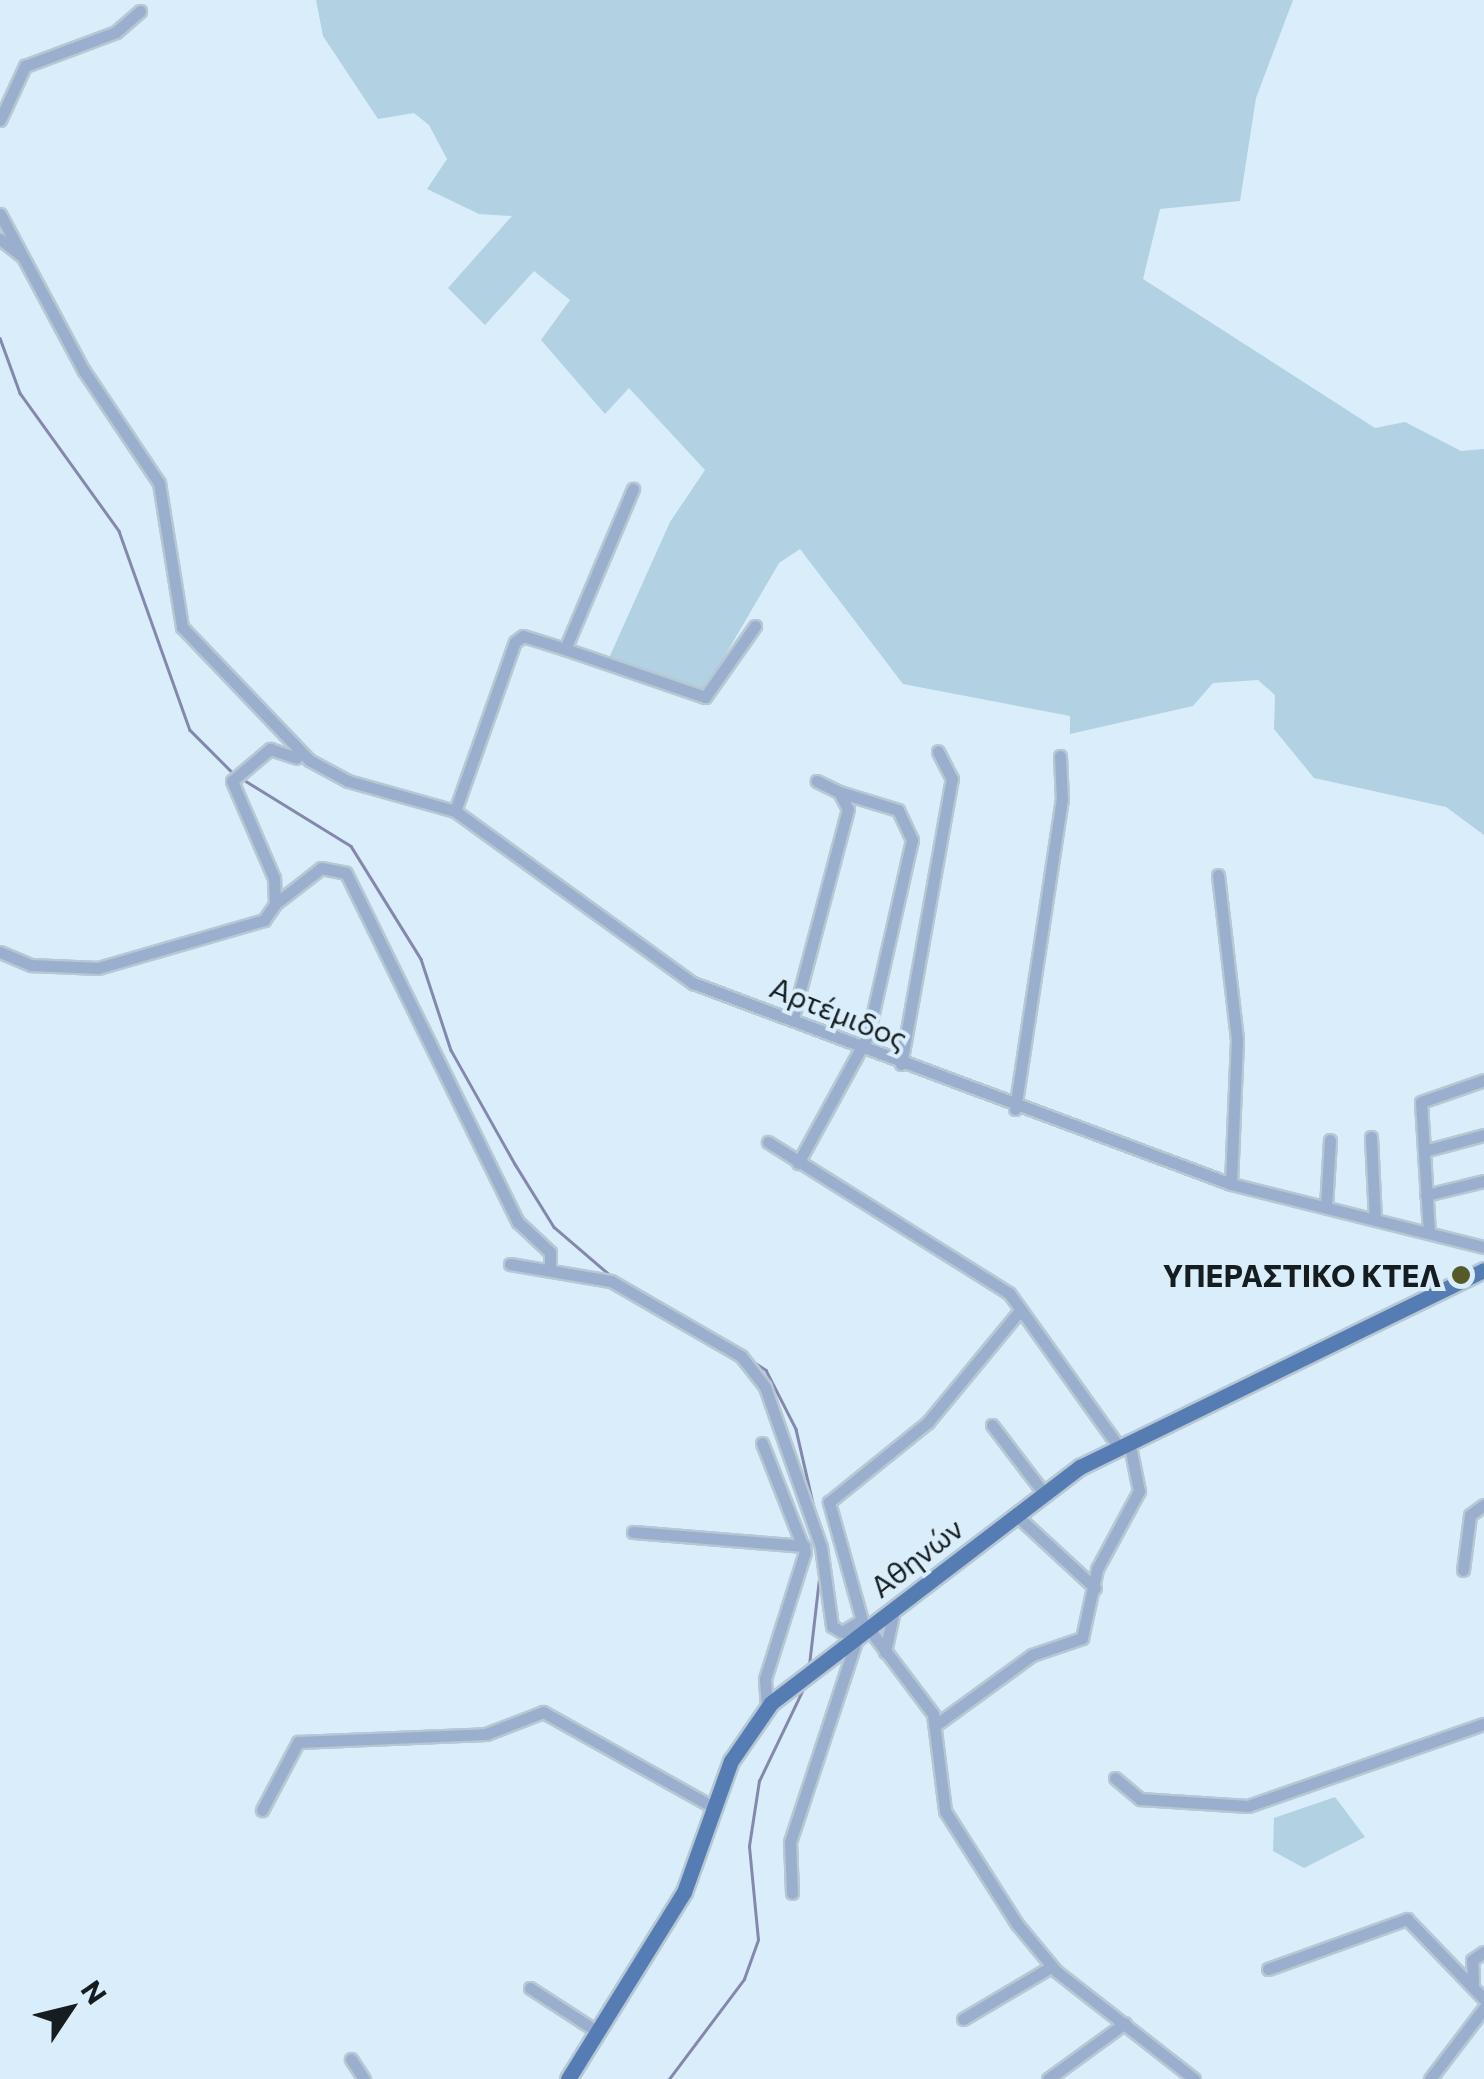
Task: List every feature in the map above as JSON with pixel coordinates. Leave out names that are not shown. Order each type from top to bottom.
[{"type":"main road","name":"Αθηνών","points":[[568,2079],[684,1892],[731,1761],[770,1705],[1044,1492],[1124,1443],[1484,1270]]},
{"type":"street","points":[[0,120],[25,66],[116,32],[140,11]]},
{"type":"street","name":"Αρτέμιδος","points":[[0,214],[30,261],[84,371],[159,483],[182,627],[240,697],[336,776],[455,812],[658,964],[901,1064],[1014,1109],[1231,1184],[1484,1247]]},
{"type":"street","points":[[0,239],[30,261]]},
{"type":"street","points":[[565,650],[632,490]]},
{"type":"street","points":[[455,812],[517,638],[705,697],[756,626]]},
{"type":"street","points":[[276,904],[271,869],[232,793],[235,772],[278,748],[336,776]]},
{"type":"street","points":[[901,1064],[952,780],[938,751]]},
{"type":"street","points":[[1014,1109],[1062,800],[1060,756]]},
{"type":"street","points":[[798,1162],[864,1046],[912,829],[892,807],[816,781]]},
{"type":"street","points":[[793,1017],[844,833],[848,809],[839,792]]},
{"type":"street","points":[[0,952],[32,966],[98,968],[258,923],[321,868],[346,873],[518,1222],[550,1252],[550,1266]]},
{"type":"street","points":[[1218,875],[1238,1040],[1231,1184]]},
{"type":"street","points":[[1428,1233],[1423,1100],[1484,1080]]},
{"type":"street","points":[[1424,1150],[1484,1135]]},
{"type":"street","points":[[1371,1137],[1375,1219]]},
{"type":"street","points":[[1326,1208],[1330,1140]]},
{"type":"street","points":[[768,1142],[1009,1294],[1018,1313],[1124,1443],[1140,1488],[1095,1588],[1092,1619],[1072,1646],[1032,1655],[936,1724]]},
{"type":"street","points":[[1426,1195],[1484,1180]]},
{"type":"street","points":[[510,1264],[550,1266],[611,1281],[754,1369],[821,1547],[832,1626],[842,1632],[863,1630]]},
{"type":"street","points":[[1018,1313],[928,1422],[830,1502],[863,1630],[885,1652],[936,1724],[944,1811],[1052,1966],[1194,2079]]},
{"type":"street","points":[[992,1425],[1044,1492]]},
{"type":"street","points":[[762,1443],[804,1546],[764,1682],[770,1705]]},
{"type":"street","points":[[1463,1570],[1470,1515],[1484,1505]]},
{"type":"street","points":[[1015,1514],[1095,1588]]},
{"type":"street","points":[[634,1532],[804,1546]]},
{"type":"street","points":[[885,1652],[894,1610]]},
{"type":"street","points":[[792,1893],[790,1842],[863,1630]]},
{"type":"street","points":[[262,1810],[298,1742],[486,1734],[542,1712],[715,1808]]},
{"type":"street","points":[[1115,1778],[1140,1799],[1248,1806],[1484,1724]]},
{"type":"street","points":[[1268,1969],[1407,1919],[1480,1995]]},
{"type":"street","points":[[1470,1972],[1484,1952]]},
{"type":"street","points":[[963,2019],[1052,1966]]},
{"type":"street","points":[[1470,1972],[1484,1978]]},
{"type":"street","points":[[1470,1972],[1480,1995]]},
{"type":"street","points":[[530,1988],[598,2032]]},
{"type":"street","points":[[1430,2079],[1484,2008]]},
{"type":"street","points":[[1048,2079],[1124,2023]]},
{"type":"street","points":[[351,2058],[364,2079]]},
{"type":"shaded area","points":[[316,0],[1293,0],[1256,98],[1240,201],[1160,209],[1143,279],[1375,428],[1405,422],[1461,451],[1484,449],[1484,835],[1446,807],[1314,778],[1274,729],[1275,695],[1258,680],[1213,683],[1193,706],[1070,734],[1070,716],[903,684],[800,549],[779,563],[702,695],[609,658],[670,522],[705,470],[629,388],[605,414],[541,340],[570,300],[534,271],[485,325],[448,288],[512,216],[479,214],[427,189],[447,159],[429,125],[414,113],[378,119],[323,36]]},
{"type":"shaded area","points":[[1335,1797],[1365,1837],[1304,1868],[1273,1851],[1274,1818]]},
{"type":"waterway","points":[[0,338],[20,393],[119,531],[190,730],[234,774]]},
{"type":"waterway","points":[[241,778],[351,846],[421,959],[451,1050],[515,1164],[554,1227],[610,1275]]},
{"type":"waterway","points":[[678,1313],[766,1370],[796,1429],[816,1516]]},
{"type":"waterway","points":[[809,1665],[819,1579]]},
{"type":"waterway","points":[[669,2079],[744,1979],[758,1940],[749,1846],[759,1781],[806,1683]]},
{"type":"place","name":"ΥΠΕΡΑΣΤΙΚΟ ΚΤΕΛ","points":[[1461,1275]]}]
